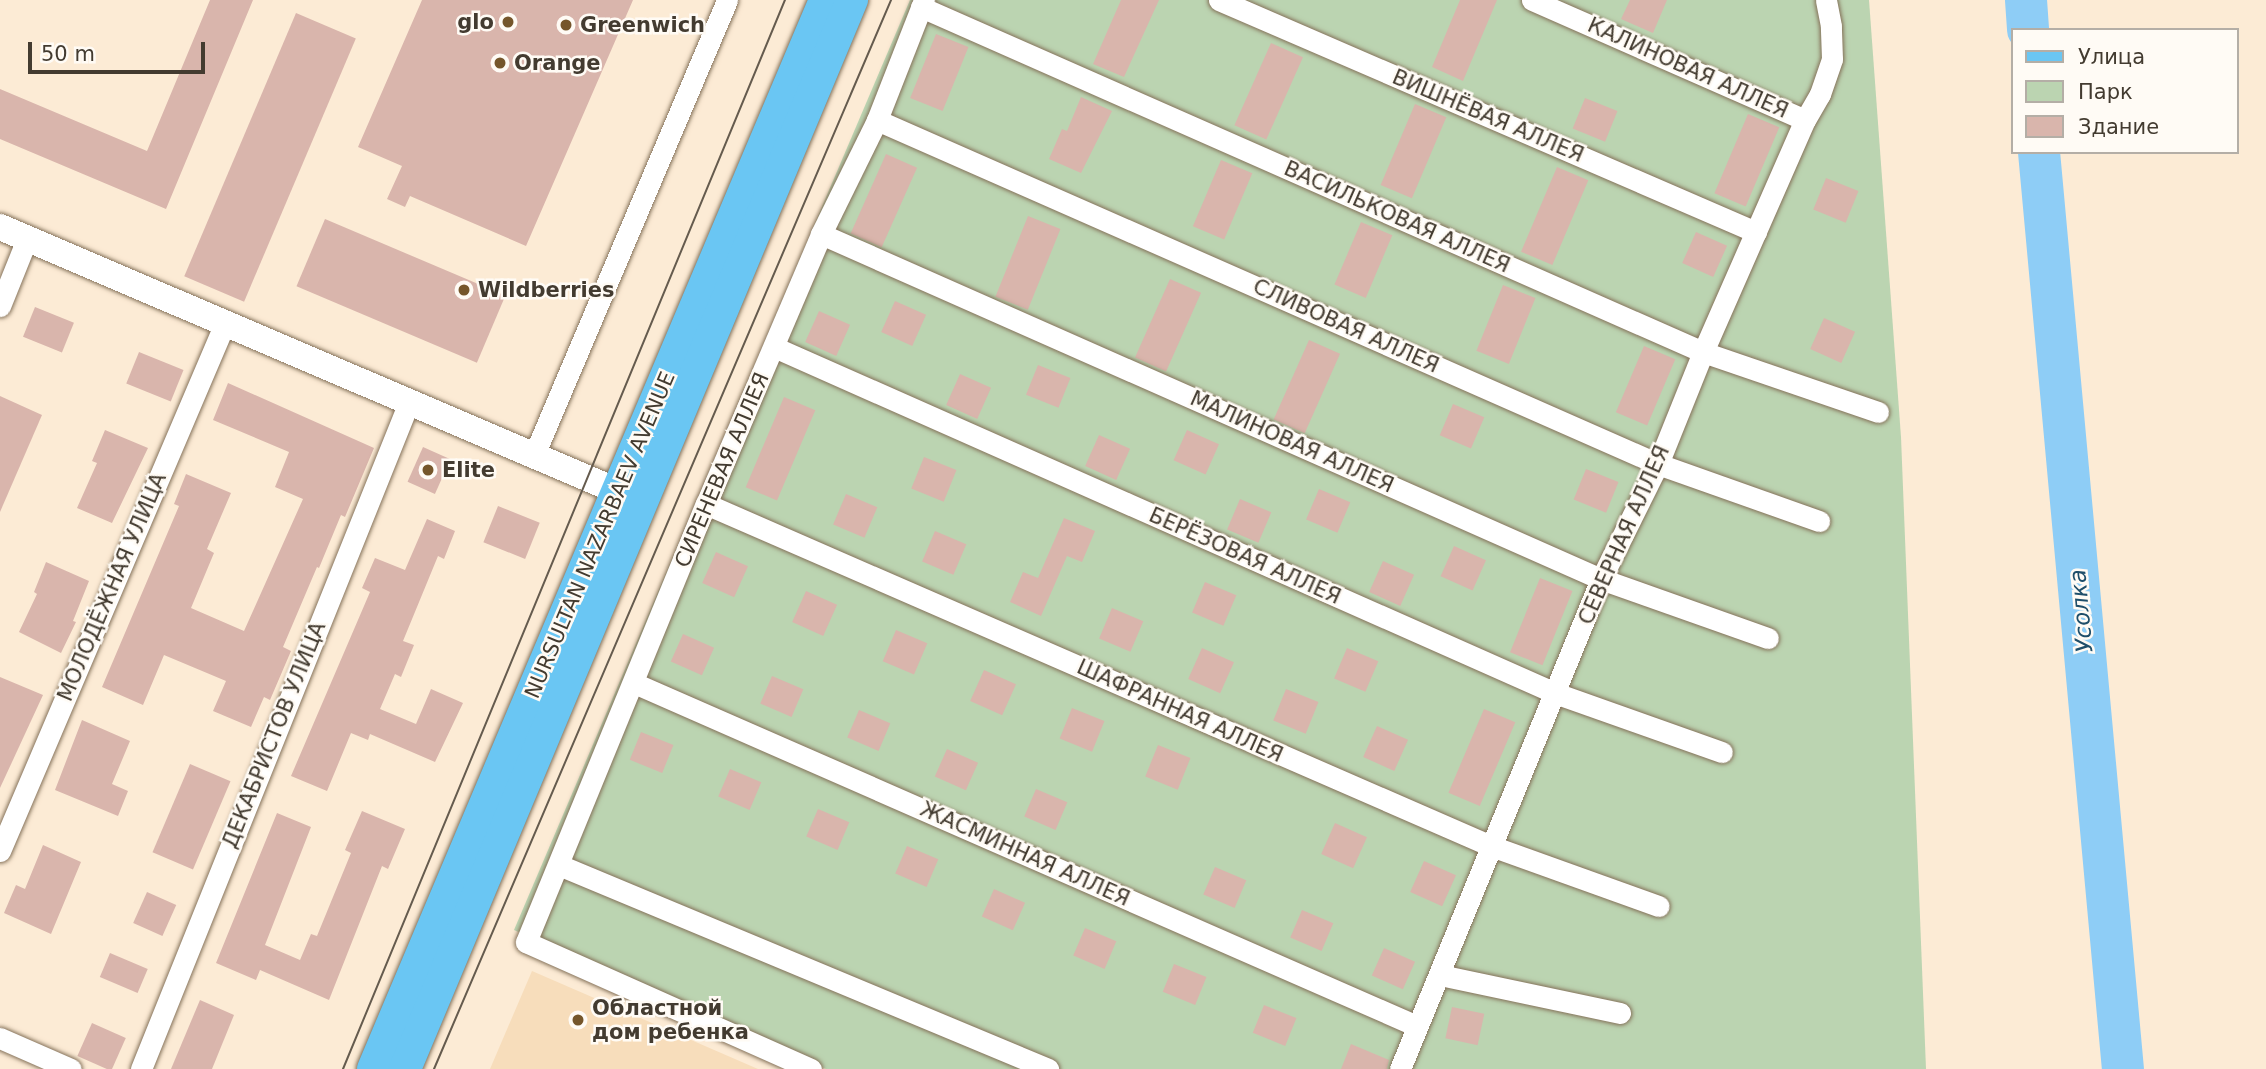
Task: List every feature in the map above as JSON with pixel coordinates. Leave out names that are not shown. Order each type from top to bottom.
[{"type":"main road","name":"NURSULTAN NAZARBAEV AVENUE","points":[[405,1069],[825,0]]},
{"type":"main road","name":"NURSULTAN NAZARBAEV AVENUE","points":[[373,1069],[852,0]]},
{"type":"street","points":[[534,455],[727,0]]},
{"type":"street","name":"ВИШНЁВАЯ АЛЛЕЯ","points":[[1219,0],[1756,232]]},
{"type":"street","name":"КАЛИНОВАЯ АЛЛЕЯ","points":[[1532,0],[1805,120]]},
{"type":"street","name":"СЕВЕРНАЯ АЛЛЕЯ","points":[[1400,1069],[1601,579],[1658,464],[1703,352],[1805,120],[1819,94],[1832,59],[1831,26],[1826,0]]},
{"type":"street","name":"СИРЕНЕВАЯ АЛЛЕЯ","points":[[811,1069],[526,942],[706,504],[821,234],[877,120],[922,4]]},
{"type":"street","name":"ВАСИЛЬКОВАЯ АЛЛЕЯ","points":[[922,4],[1703,352],[1878,412]]},
{"type":"street","name":"СЛИВОВАЯ АЛЛЕЯ","points":[[877,120],[1658,464],[1819,522]]},
{"type":"street","points":[[0,227],[631,496]]},
{"type":"street","name":"МАЛИНОВАЯ АЛЛЕЯ","points":[[821,234],[1601,579],[1768,638]]},
{"type":"street","points":[[0,306],[27,239]]},
{"type":"street","name":"МОЛОДЁЖНАЯ УЛИЦА","points":[[0,851],[225,323]]},
{"type":"street","name":"БЕРЁЗОВАЯ АЛЛЕЯ","points":[[774,347],[1555,693],[1722,752]]},
{"type":"street","name":"ДЕКАБРИСТОВ УЛИЦА","points":[[141,1069],[409,402]]},
{"type":"street","name":"ШАФРАННАЯ АЛЛЕЯ","points":[[706,504],[1491,846],[1659,906]]},
{"type":"street","name":"ЖАСМИННАЯ АЛЛЕЯ","points":[[634,683],[1417,1026]]},
{"type":"street","points":[[559,865],[1048,1069]]},
{"type":"street","points":[[1440,975],[1620,1013]]},
{"type":"street","points":[[0,1038],[71,1069]]},
{"type":"shaded area","name":"Областной дом ребенка","points":[[532,971],[758,1069],[490,1069]]},
{"type":"green space","points":[[910,0],[1869,0],[1901,437],[1926,1069],[826,1069],[514,930]]},
{"type":"building","points":[[210,0],[253,0],[166,209],[0,139],[0,89],[147,151]]},
{"type":"building","name":"Orange","points":[[422,0],[633,0],[526,246],[410,196],[405,207],[387,199],[402,166],[358,147]]},
{"type":"building","points":[[1121,0],[1159,0],[1124,77],[1093,64]]},
{"type":"building","points":[[1460,0],[1497,0],[1463,81],[1432,67]]},
{"type":"building","points":[[1630,0],[1667,0],[1653,33],[1621,19]]},
{"type":"building","points":[[296,13],[356,38],[244,302],[184,276]]},
{"type":"building","points":[[936,34],[968,47],[943,111],[910,98]]},
{"type":"building","points":[[1271,43],[1303,57],[1266,139],[1234,125]]},
{"type":"building","points":[[1081,97],[1112,111],[1081,173],[1049,159],[1062,129],[1067,131]]},
{"type":"building","points":[[1585,98],[1617,111],[1605,142],[1573,129]]},
{"type":"building","points":[[1415,104],[1446,117],[1412,198],[1381,185]]},
{"type":"building","points":[[1748,114],[1779,127],[1746,206],[1714,193]]},
{"type":"building","points":[[886,154],[917,168],[882,247],[851,233]]},
{"type":"building","points":[[1221,160],[1252,173],[1224,240],[1193,226]]},
{"type":"building","points":[[1557,167],[1588,180],[1552,265],[1521,252]]},
{"type":"building","points":[[1826,178],[1858,191],[1846,223],[1813,210]]},
{"type":"building","points":[[1028,216],[1060,229],[1028,310],[995,297]]},
{"type":"building","points":[[325,219],[505,296],[477,363],[296,286]]},
{"type":"building","points":[[1361,222],[1392,235],[1366,298],[1334,285]]},
{"type":"building","points":[[1696,232],[1727,246],[1713,277],[1682,263]]},
{"type":"building","points":[[1170,279],[1201,293],[1166,371],[1135,358]]},
{"type":"building","points":[[1503,285],[1535,298],[1509,364],[1476,351]]},
{"type":"building","points":[[895,301],[926,315],[912,346],[881,332]]},
{"type":"building","points":[[35,307],[74,323],[62,352],[23,337]]},
{"type":"building","points":[[819,311],[850,325],[836,356],[805,342]]},
{"type":"building","points":[[1824,318],[1855,332],[1841,363],[1810,349]]},
{"type":"building","points":[[1309,340],[1340,354],[1305,433],[1274,419]]},
{"type":"building","points":[[1644,346],[1675,359],[1647,426],[1616,412]]},
{"type":"building","points":[[139,352],[184,370],[171,402],[126,384]]},
{"type":"building","points":[[1038,365],[1070,378],[1058,408],[1026,395]]},
{"type":"building","points":[[960,374],[991,388],[977,419],[946,405]]},
{"type":"building","points":[[228,383],[374,448],[345,517],[341,515],[319,568],[317,567],[283,647],[291,651],[270,700],[264,697],[251,727],[213,711],[226,681],[164,655],[143,705],[102,687],[179,506],[174,504],[186,474],[231,493],[207,549],[214,553],[191,608],[244,631],[303,499],[275,487],[289,452],[213,420]]},
{"type":"building","points":[[0,396],[42,415],[0,512]]},
{"type":"building","points":[[784,397],[815,410],[777,500],[746,487]]},
{"type":"building","points":[[1453,404],[1484,417],[1471,449],[1440,435]]},
{"type":"building","points":[[105,430],[148,448],[112,523],[77,508],[97,463],[92,461]]},
{"type":"building","points":[[1187,430],[1219,444],[1206,474],[1174,460]]},
{"type":"building","points":[[1099,435],[1130,449],[1116,480],[1085,466]]},
{"type":"building","points":[[423,447],[450,459],[435,494],[408,482]]},
{"type":"building","points":[[924,457],[956,470],[944,502],[911,489]]},
{"type":"building","points":[[1586,469],[1618,482],[1606,513],[1574,500]]},
{"type":"building","points":[[1319,489],[1350,502],[1337,533],[1306,519]]},
{"type":"building","points":[[846,494],[877,507],[864,538],[833,524]]},
{"type":"building","points":[[1240,499],[1271,512],[1258,543],[1227,529]]},
{"type":"building","points":[[498,506],[540,523],[525,559],[483,542]]},
{"type":"building","points":[[1064,518],[1095,531],[1082,562],[1067,556],[1041,616],[1010,602],[1023,572],[1038,578]]},
{"type":"building","points":[[427,519],[455,531],[444,559],[438,556],[403,641],[414,645],[401,677],[395,674],[380,709],[416,724],[431,689],[463,703],[435,762],[370,734],[368,740],[351,733],[327,791],[291,776],[370,592],[362,588],[375,558],[405,570]]},
{"type":"building","points":[[935,531],[966,544],[953,575],[922,561]]},
{"type":"building","points":[[1454,546],[1486,560],[1473,590],[1441,576]]},
{"type":"building","points":[[716,552],[748,566],[734,597],[702,583]]},
{"type":"building","points":[[1383,561],[1414,575],[1400,606],[1369,592]]},
{"type":"building","points":[[46,562],[89,581],[73,621],[76,622],[61,653],[19,632],[37,594],[34,592]]},
{"type":"building","points":[[1540,578],[1572,591],[1542,665],[1510,652]]},
{"type":"building","points":[[1205,582],[1236,595],[1223,626],[1192,612]]},
{"type":"building","points":[[806,591],[837,605],[823,636],[792,622]]},
{"type":"building","points":[[1112,608],[1143,621],[1130,652],[1099,638]]},
{"type":"building","points":[[896,630],[927,643],[914,675],[883,661]]},
{"type":"building","points":[[683,634],[714,648],[702,675],[671,661]]},
{"type":"building","points":[[1202,648],[1234,662],[1220,693],[1188,679]]},
{"type":"building","points":[[1347,648],[1378,661],[1365,692],[1334,678]]},
{"type":"building","points":[[984,670],[1016,684],[1002,715],[970,701]]},
{"type":"building","points":[[772,676],[803,689],[792,717],[760,704]]},
{"type":"building","points":[[0,677],[43,695],[0,788]]},
{"type":"building","points":[[1286,689],[1318,702],[1306,734],[1273,721]]},
{"type":"building","points":[[1072,708],[1104,721],[1092,752],[1060,739]]},
{"type":"building","points":[[1484,709],[1515,722],[1480,806],[1448,793]]},
{"type":"building","points":[[859,710],[890,723],[879,751],[847,738]]},
{"type":"building","points":[[82,720],[130,741],[112,784],[128,791],[118,816],[55,790]]},
{"type":"building","points":[[1377,726],[1408,740],[1394,771],[1363,757]]},
{"type":"building","points":[[641,732],[673,745],[662,773],[630,760]]},
{"type":"building","points":[[1158,745],[1190,758],[1178,790],[1145,777]]},
{"type":"building","points":[[947,749],[978,763],[966,790],[935,776]]},
{"type":"building","points":[[190,764],[231,781],[193,870],[152,852]]},
{"type":"building","points":[[730,769],[761,782],[750,810],[718,797]]},
{"type":"building","points":[[1036,789],[1067,802],[1056,830],[1024,817]]},
{"type":"building","points":[[818,809],[849,822],[838,850],[806,837]]},
{"type":"building","points":[[362,811],[405,829],[388,869],[382,866],[329,1000],[260,970],[256,980],[216,963],[277,813],[311,827],[265,945],[300,960],[311,934],[317,936],[351,853],[345,850]]},
{"type":"building","points":[[1335,823],[1367,837],[1353,868],[1321,854]]},
{"type":"building","points":[[43,845],[81,862],[51,934],[4,913],[16,885],[25,889]]},
{"type":"building","points":[[907,846],[938,859],[927,887],[895,874]]},
{"type":"building","points":[[1424,861],[1456,875],[1442,906],[1410,892]]},
{"type":"building","points":[[1215,867],[1246,880],[1235,908],[1203,895]]},
{"type":"building","points":[[994,889],[1025,903],[1013,930],[982,916]]},
{"type":"building","points":[[147,892],[176,905],[162,936],[133,923]]},
{"type":"building","points":[[1302,910],[1333,923],[1322,951],[1290,938]]},
{"type":"building","points":[[1085,928],[1116,941],[1105,969],[1073,956]]},
{"type":"building","points":[[1384,948],[1415,962],[1403,989],[1372,975]]},
{"type":"building","points":[[110,953],[148,969],[138,993],[100,977]]},
{"type":"building","points":[[1174,964],[1206,977],[1195,1005],[1163,992]]},
{"type":"building","points":[[200,1000],[234,1015],[212,1069],[171,1069]]},
{"type":"building","points":[[1264,1005],[1296,1018],[1285,1046],[1253,1033]]},
{"type":"building","points":[[1452,1007],[1484,1014],[1478,1045],[1445,1038]]},
{"type":"building","points":[[92,1023],[126,1038],[112,1069],[77,1056]]},
{"type":"building","points":[[1351,1044],[1389,1060],[1387,1069],[1341,1069]]},
{"type":"waterway","name":"Усолка","points":[[2026,0],[2028,28]]},
{"type":"waterway","name":"Усолка","points":[[2039,154],[2123,1069]]},
{"type":"tram line","points":[[343,1069],[785,0]]},
{"type":"tram line","points":[[434,1069],[891,0]]},
{"type":"place","name":"glo","points":[[508,22]]},
{"type":"place","name":"Greenwich","points":[[566,25]]},
{"type":"place","name":"Orange","points":[[500,63]]},
{"type":"place","name":"Wildberries","points":[[464,290]]},
{"type":"place","name":"Elite","points":[[428,470]]},
{"type":"place","name":"Областной дом ребенка","points":[[578,1020]]}]
